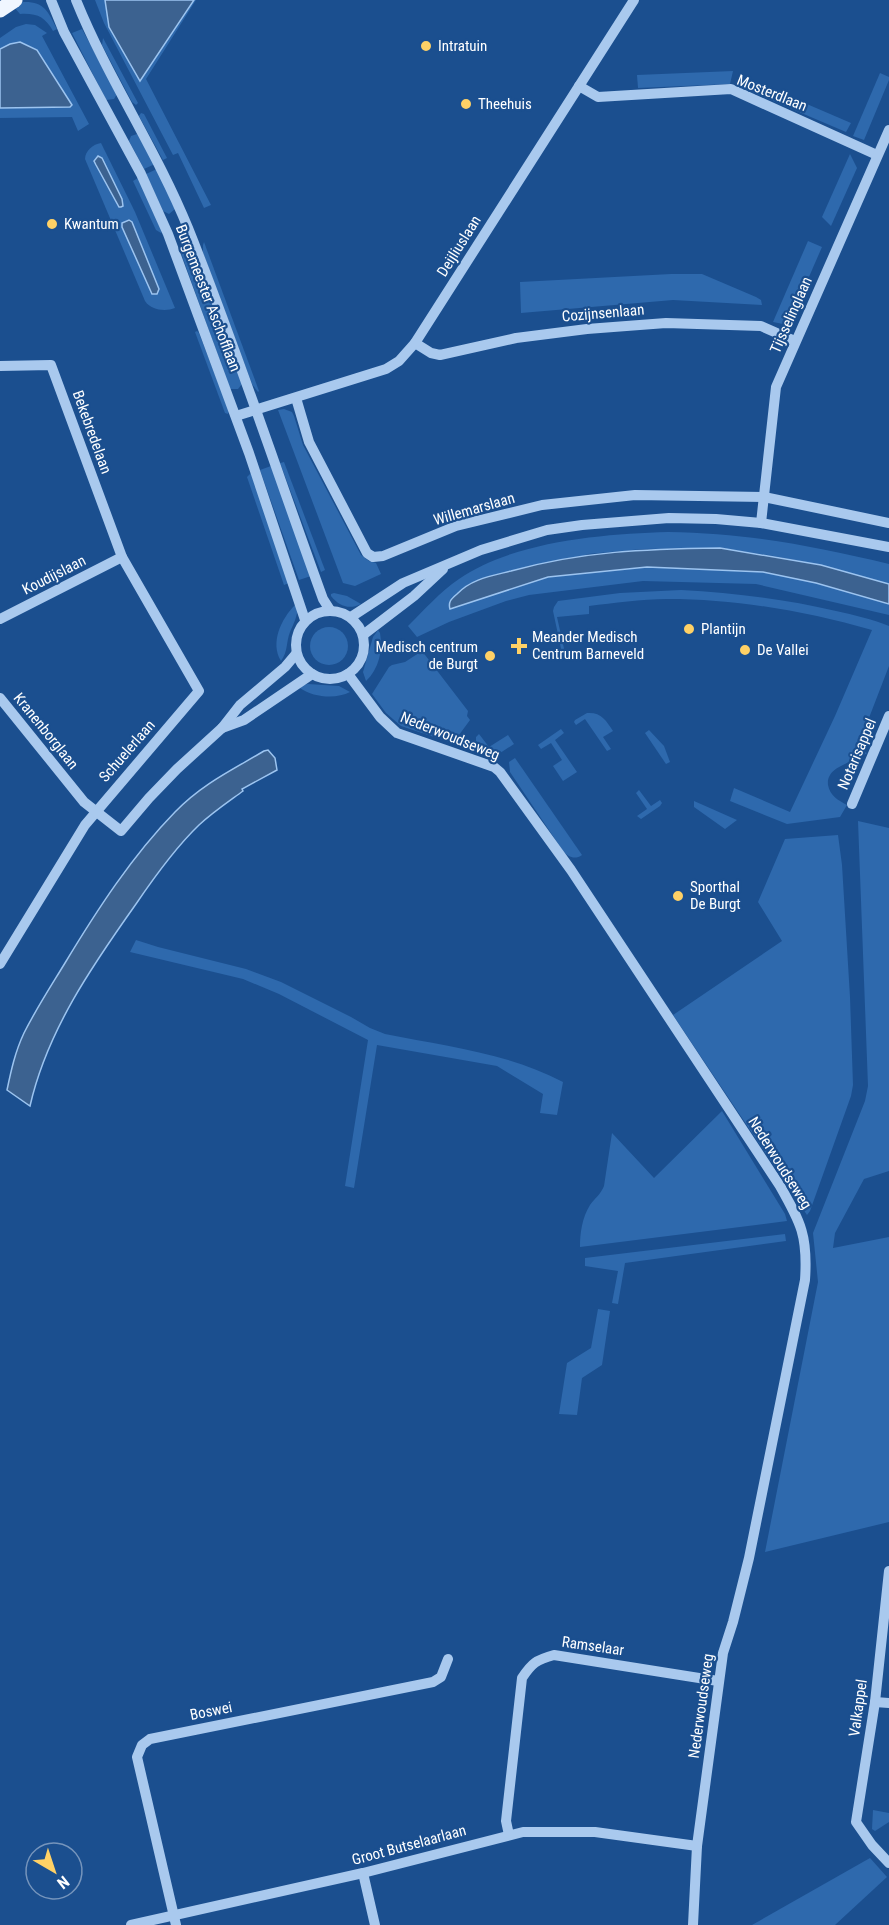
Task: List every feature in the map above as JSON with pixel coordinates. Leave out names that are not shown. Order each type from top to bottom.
[{"type":"main road","points":[[0,10],[15,0]]},
{"type":"street","name":"Burgemeester Aschofflaan","points":[[51,0],[64,32],[141,174],[164,223],[236,416],[305,620]]},
{"type":"street","name":"Burgemeester Aschofflaan","points":[[76,0],[97,46],[160,165],[188,227],[257,409],[320,591],[330,610]]},
{"type":"street","name":"Deijliuslaan","points":[[236,416],[386,369],[399,361],[415,343],[634,0]]},
{"type":"street","name":"Mosterdlaan","points":[[579,86],[598,97],[731,89],[877,155]]},
{"type":"street","name":"Tijsselinglaan","points":[[761,523],[776,387],[889,130]]},
{"type":"street","name":"Cozijnsenlaan","points":[[415,343],[431,353],[441,355],[516,338],[587,329],[666,323],[761,327],[795,341]]},
{"type":"street","name":"Bekebredelaan","points":[[0,366],[51,365],[122,557]]},
{"type":"street","name":"Willemarslaan","points":[[296,398],[309,442],[367,553],[373,557],[383,556],[456,526],[542,506],[635,495],[764,497]]},
{"type":"street","points":[[764,497],[889,523]]},
{"type":"street","points":[[351,617],[403,583],[481,550],[547,530],[582,525],[669,518],[716,519],[761,523],[815,532],[887,549]]},
{"type":"street","name":"Koudijslaan","points":[[0,619],[122,557]]},
{"type":"street","name":"Schuelerlaan","points":[[0,964],[85,825],[199,691],[122,557]]},
{"type":"street","points":[[363,635],[414,596],[450,563]]},
{"type":"street","points":[[330,610],[345,613],[351,617],[363,635],[364,650],[354,670],[333,679],[312,674],[302,665],[296,654],[296,640],[305,620],[317,612],[330,610]]},
{"type":"street","points":[[222,728],[240,705],[285,667],[296,654]]},
{"type":"street","points":[[222,728],[244,720],[312,674]]},
{"type":"street","name":"Nederwoudseweg","points":[[348,674],[380,717],[397,734],[494,767],[500,772],[571,870],[780,1186],[801,1226],[806,1243],[806,1280],[749,1558],[723,1653],[718,1681],[697,1846],[693,1925]]},
{"type":"street","name":"Kranenborglaan","points":[[0,698],[84,802],[121,831],[177,769],[222,728]]},
{"type":"street","name":"Notarisappel","points":[[852,804],[889,716]]},
{"type":"street","name":"Valkappel","points":[[889,1571],[875,1702],[856,1822],[872,1845],[889,1863]]},
{"type":"street","name":"Ramselaar","points":[[509,1835],[506,1821],[522,1678],[530,1665],[537,1660],[554,1655],[718,1681]]},
{"type":"street","name":"Boswei","points":[[175,1920],[136,1757],[142,1746],[150,1739],[433,1682],[441,1677],[447,1659]]},
{"type":"street","points":[[875,1702],[889,1703]]},
{"type":"street","name":"Groot Butselaarlaan","points":[[131,1925],[175,1920],[523,1832],[595,1833],[697,1846]]},
{"type":"street","points":[[363,1873],[375,1925]]},
{"type":"shaded area","points":[[95,0],[196,0],[146,79],[211,205],[204,208],[178,153],[173,155],[104,23]]},
{"type":"shaded area","points":[[105,0],[194,0],[140,81],[109,27]]},
{"type":"shaded area","points":[[22,2],[35,3],[44,8],[57,29],[53,31],[40,17],[20,14],[14,7]]},
{"type":"shaded area","points":[[26,24],[35,25],[47,33],[42,36],[89,124],[78,131],[72,117],[0,118],[0,108],[69,107],[72,105],[37,50],[10,44],[0,49],[0,38],[16,27]]},
{"type":"shaded area","points":[[82,29],[117,94],[114,99],[106,100],[72,33]]},
{"type":"shaded area","points":[[103,38],[138,103],[136,105],[132,102],[102,45]]},
{"type":"shaded area","points":[[20,42],[37,50],[72,105],[70,107],[0,108],[0,49]]},
{"type":"shaded area","points":[[733,71],[730,84],[638,88],[637,75]]},
{"type":"shaded area","points":[[880,73],[889,77],[889,80],[864,140],[853,136]]},
{"type":"shaded area","points":[[746,78],[851,123],[846,132],[745,89]]},
{"type":"shaded area","points":[[141,113],[144,114],[167,158],[163,160],[139,116]]},
{"type":"shaded area","points":[[137,134],[155,164],[144,169],[129,141],[131,136]]},
{"type":"shaded area","points":[[101,143],[135,212],[175,308],[158,309],[145,301],[85,159],[90,148]]},
{"type":"shaded area","points":[[850,154],[857,168],[831,226],[822,217]]},
{"type":"shaded area","points":[[98,156],[102,158],[122,199],[123,206],[121,207],[94,161]]},
{"type":"shaded area","points":[[157,169],[175,209],[169,214],[163,211],[146,174]]},
{"type":"shaded area","points":[[138,178],[161,233],[156,230],[133,181]]},
{"type":"shaded area","points":[[129,220],[132,222],[159,289],[157,294],[152,294],[122,227],[122,223]]},
{"type":"shaded area","points":[[808,241],[822,247],[788,325],[773,322]]},
{"type":"shaded area","points":[[204,242],[258,392],[252,384],[203,253]]},
{"type":"shaded area","points":[[187,248],[193,250],[242,384],[238,389],[230,389],[181,253]]},
{"type":"shaded area","points":[[702,274],[756,297],[761,300],[762,305],[673,300],[521,313],[520,282]]},
{"type":"shaded area","points":[[197,331],[229,411],[228,414],[225,413],[195,332]]},
{"type":"shaded area","points":[[284,409],[292,412],[303,445],[361,555],[376,563],[381,574],[355,586],[343,583],[278,410]]},
{"type":"shaded area","points":[[284,462],[325,570],[321,572],[280,463]]},
{"type":"shaded area","points":[[271,466],[311,576],[299,580],[260,470]]},
{"type":"shaded area","points":[[251,473],[289,583],[284,585],[247,477]]},
{"type":"shaded area","points":[[668,532],[753,538],[889,564],[889,584],[821,565],[720,548],[643,549],[588,554],[449,608],[548,577],[647,567],[763,572],[816,583],[889,604],[889,615],[756,584],[643,581],[529,595],[449,622],[417,637],[408,626],[459,579],[481,566],[506,556],[560,542],[616,535]]},
{"type":"shaded area","points":[[720,548],[821,565],[889,584],[889,604],[816,583],[763,572],[647,567],[548,577],[450,609],[453,597],[475,581],[538,564],[615,552]]},
{"type":"shaded area","points":[[681,590],[798,603],[889,626],[889,666],[857,749],[867,753],[842,765],[829,778],[828,785],[833,795],[847,805],[840,817],[787,824],[730,801],[734,788],[790,812],[872,630],[821,617],[745,604],[719,601],[647,600],[589,606],[589,614],[557,617],[565,653],[562,653],[553,611],[558,601],[620,593]]},
{"type":"shaded area","points":[[334,593],[347,596],[361,604],[352,607],[344,606],[331,596]]},
{"type":"shaded area","points":[[295,605],[298,607],[297,614],[281,661],[277,639],[285,617]]},
{"type":"shaded area","points":[[329,627],[343,632],[348,646],[343,660],[329,665],[315,660],[310,646],[315,632]]},
{"type":"shaded area","points":[[378,630],[381,639],[379,659],[374,671],[366,681],[363,672],[373,637]]},
{"type":"shaded area","points":[[422,651],[468,711],[467,716],[470,720],[459,735],[449,742],[401,726],[386,713],[372,694],[389,667],[405,662]]},
{"type":"shaded area","points":[[308,684],[339,686],[350,692],[339,696],[319,696],[300,688]]},
{"type":"shaded area","points":[[587,713],[600,715],[613,731],[603,737],[611,749],[607,751],[585,719],[576,725],[574,722]]},
{"type":"shaded area","points":[[561,729],[564,733],[555,740],[577,772],[563,781],[553,766],[562,760],[551,743],[541,749],[538,745]]},
{"type":"shaded area","points":[[649,730],[664,746],[670,762],[666,764],[645,733]]},
{"type":"shaded area","points":[[479,734],[489,747],[508,735],[514,744],[497,755],[486,756],[476,747],[476,737]]},
{"type":"shaded area","points":[[268,750],[275,758],[277,770],[242,789],[243,791],[190,834],[158,873],[103,951],[59,1025],[38,1078],[30,1106],[7,1090],[16,1054],[29,1024],[90,923],[130,865],[159,829],[185,802],[229,771]]},
{"type":"shaded area","points":[[515,758],[582,855],[572,857],[563,851],[510,772],[509,762]]},
{"type":"shaded area","points":[[639,790],[651,806],[660,800],[662,803],[641,819],[637,816],[647,809],[636,793]]},
{"type":"shaded area","points":[[694,801],[737,820],[725,829],[694,807]]},
{"type":"shaded area","points":[[858,821],[889,828],[889,1171],[864,1179],[835,1233],[833,1248],[889,1237],[889,1522],[765,1552],[818,1282],[813,1233],[865,1101],[868,1086]]},
{"type":"shaded area","points":[[838,835],[850,997],[853,1085],[807,1215],[673,1015],[782,941],[758,902],[785,839]]},
{"type":"shaded area","points":[[136,940],[246,969],[281,982],[385,1034],[498,1057],[542,1072],[563,1082],[557,1115],[540,1113],[543,1094],[497,1066],[377,1045],[354,1188],[345,1186],[368,1040],[279,994],[243,979],[130,952]]},
{"type":"shaded area","points":[[722,1111],[785,1214],[787,1221],[580,1247],[585,1215],[604,1186],[612,1133],[654,1178]]},
{"type":"shaded area","points":[[785,1234],[786,1241],[625,1263],[618,1304],[612,1303],[618,1271],[585,1266],[585,1258]]},
{"type":"shaded area","points":[[598,1309],[610,1311],[602,1365],[582,1378],[577,1415],[559,1414],[567,1363],[591,1348]]},
{"type":"shaded area","points":[[873,1810],[889,1813],[889,1822],[875,1831],[872,1829]]},
{"type":"shaded area","points":[[870,1858],[887,1877],[835,1925],[752,1925]]},
{"type":"place","name":"Intratuin","points":[[426,46]]},
{"type":"place","name":"Theehuis","points":[[466,104]]},
{"type":"place","name":"Kwantum","points":[[52,224]]},
{"type":"place","name":"Plantijn","points":[[689,629]]},
{"type":"place","name":"Meander Medisch Centrum Barneveld","points":[[519,646]]},
{"type":"place","name":"De Vallei","points":[[745,650]]},
{"type":"place","name":"Medisch centrum de Burgt","points":[[490,656]]},
{"type":"place","name":"Sporthal De Burgt","points":[[678,896]]}]
